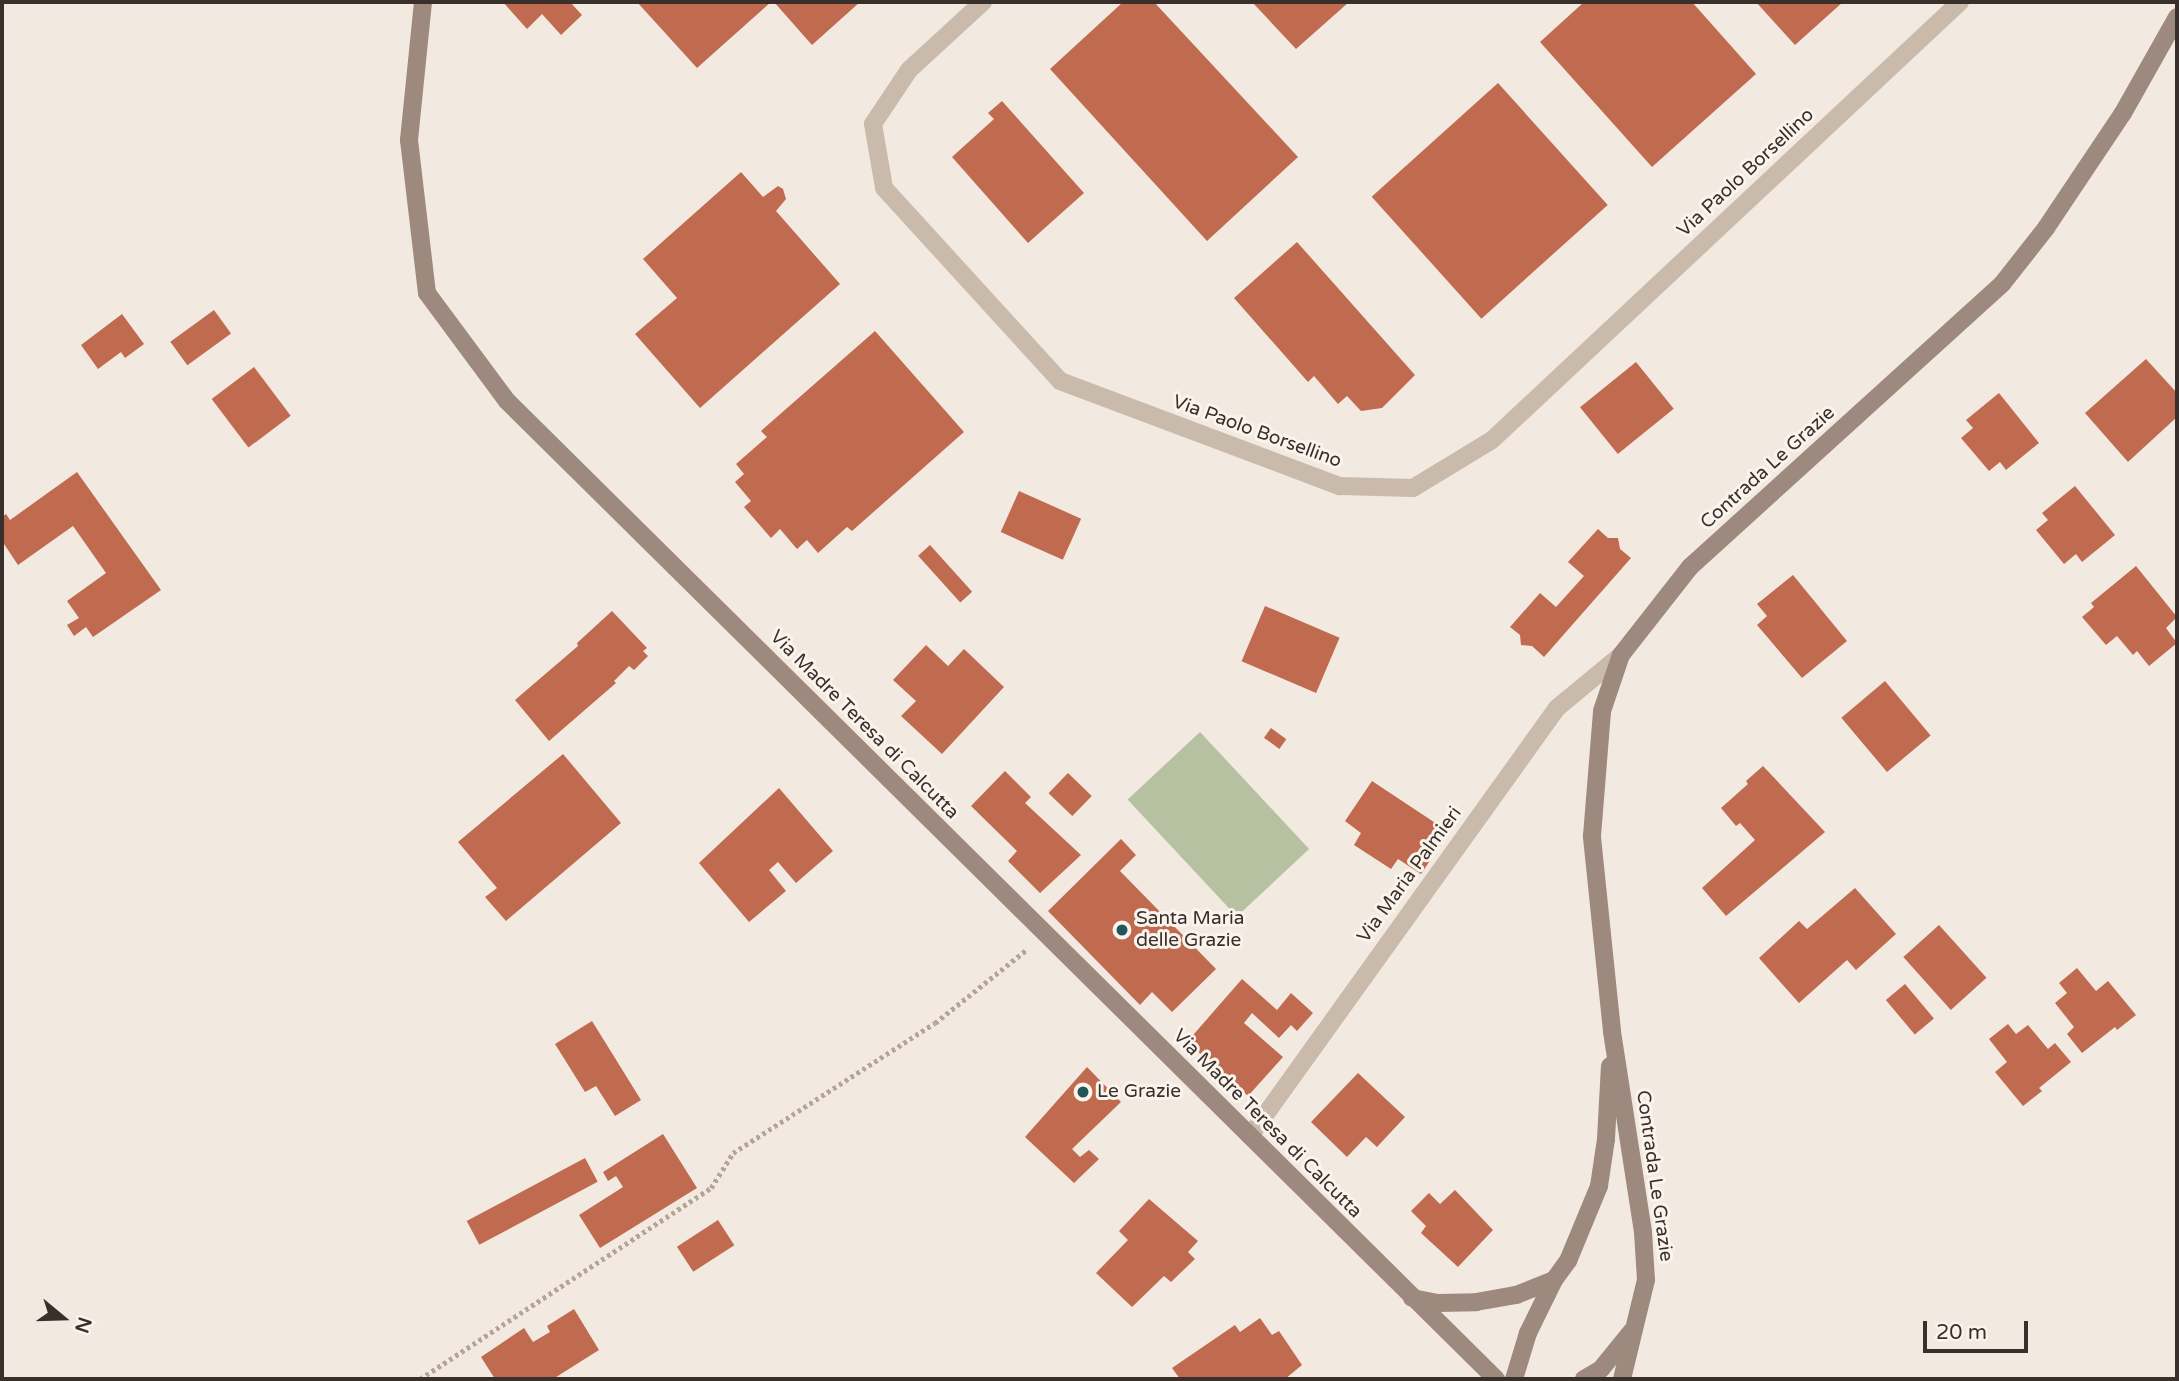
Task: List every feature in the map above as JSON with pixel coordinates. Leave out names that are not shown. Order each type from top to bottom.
[{"type":"street","name":"Via Madre Teresa di Calcutta","points":[[423,2],[408,140],[427,293],[507,401],[1496,1379]]},
{"type":"street","name":"Via Paolo Borsellino","points":[[983,2],[909,70],[873,124],[884,188],[1060,381],[1340,486],[1413,488],[1492,440],[1960,2]]},
{"type":"street","name":"Contrada Le Grazie","points":[[1622,1379],[1646,1279],[1643,1231],[1612,1031],[1592,836],[1602,711],[1621,655],[1690,567],[2002,284],[2046,228],[2123,113],[2177,17]]},
{"type":"street","name":"Via Maria Palmieri","points":[[1250,1136],[1557,708],[1621,655]]},
{"type":"street","name":"Contrada Le Grazie","points":[[1514,1379],[1528,1333],[1554,1280],[1568,1261],[1599,1185],[1606,1139],[1612,1031]]},
{"type":"street","points":[[1412,1298],[1437,1303],[1476,1303],[1516,1296],[1554,1280]]},
{"type":"street","name":"Contrada Le Grazie","points":[[1584,1379],[1601,1369],[1636,1325]]},
{"type":"path","points":[[420,1379],[710,1188],[733,1153],[935,1023],[1045,934]]},
{"type":"green space","points":[[1200,732],[1309,849],[1237,917],[1128,800]]},
{"type":"building","points":[[503,2],[570,2],[582,15],[561,35],[542,14],[527,29]]},
{"type":"building","points":[[637,2],[771,2],[697,68]]},
{"type":"building","points":[[774,2],[860,2],[812,45]]},
{"type":"building","points":[[1123,2],[1154,2],[1298,157],[1207,241],[1050,69]]},
{"type":"building","points":[[1252,2],[1349,2],[1296,49]]},
{"type":"building","points":[[1584,2],[1692,2],[1756,74],[1652,167],[1540,42]]},
{"type":"building","points":[[1756,2],[1843,2],[1795,45]]},
{"type":"building","points":[[1498,83],[1608,205],[1481,319],[1372,197]]},
{"type":"building","points":[[1002,101],[1084,193],[1028,243],[952,157],[994,119],[988,113]]},
{"type":"building","points":[[741,172],[763,197],[778,186],[783,189],[786,199],[776,211],[840,284],[700,408],[635,334],[677,298],[643,259]]},
{"type":"building","points":[[1297,242],[1415,375],[1382,408],[1361,411],[1347,396],[1338,404],[1314,376],[1308,382],[1234,298]]},
{"type":"building","points":[[214,310],[231,333],[187,365],[170,342]]},
{"type":"building","points":[[122,314],[144,344],[125,358],[121,352],[98,369],[81,345]]},
{"type":"building","points":[[875,331],[964,432],[852,531],[847,527],[818,553],[807,540],[797,549],[780,529],[771,538],[744,507],[751,501],[735,482],[744,474],[736,464],[767,437],[761,431]]},
{"type":"building","points":[[2146,359],[2177,393],[2177,417],[2128,462],[2085,413]]},
{"type":"building","points":[[1636,362],[1674,409],[1618,454],[1580,407]]},
{"type":"building","points":[[254,367],[291,416],[248,448],[212,399]]},
{"type":"building","points":[[1999,393],[2039,443],[2006,470],[2000,462],[1989,471],[1961,438],[1973,428],[1966,420]]},
{"type":"building","points":[[77,472],[161,590],[93,637],[86,627],[74,636],[67,625],[79,618],[67,601],[106,573],[73,526],[18,565],[2,541],[2,517],[6,514],[10,520]]},
{"type":"building","points":[[2075,486],[2115,535],[2082,562],[2076,554],[2064,564],[2036,530],[2048,520],[2042,513]]},
{"type":"building","points":[[1019,491],[1081,519],[1063,560],[1001,532]]},
{"type":"building","points":[[1598,529],[1608,538],[1618,538],[1620,549],[1631,558],[1544,657],[1532,646],[1521,645],[1520,635],[1510,627],[1540,593],[1556,607],[1584,576],[1568,562]]},
{"type":"building","points":[[930,545],[972,592],[960,603],[918,556]]},
{"type":"building","points":[[2136,566],[2177,617],[2166,628],[2177,643],[2149,666],[2137,651],[2133,655],[2117,636],[2106,645],[2082,617],[2094,607],[2091,603]]},
{"type":"building","points":[[1793,575],[1847,641],[1802,678],[1757,625],[1767,616],[1757,604]]},
{"type":"building","points":[[1265,606],[1340,638],[1316,693],[1242,661]]},
{"type":"building","points":[[612,611],[647,648],[643,651],[648,656],[634,670],[629,666],[614,681],[616,683],[549,741],[515,700],[578,646],[577,643]]},
{"type":"building","points":[[926,645],[948,666],[964,649],[1004,687],[942,754],[901,716],[916,701],[893,680]]},
{"type":"building","points":[[1885,681],[1931,735],[1887,772],[1841,718]]},
{"type":"building","points":[[1271,728],[1286,739],[1279,749],[1264,738]]},
{"type":"building","points":[[563,754],[621,823],[506,921],[485,897],[497,888],[458,842]]},
{"type":"building","points":[[1763,766],[1825,832],[1726,916],[1702,888],[1755,840],[1740,823],[1736,826],[1721,808],[1748,784],[1746,781]]},
{"type":"building","points":[[1005,771],[1031,797],[1025,803],[1081,855],[1040,893],[1008,861],[1017,851],[971,806]]},
{"type":"building","points":[[1068,773],[1092,796],[1072,816],[1049,793]]},
{"type":"building","points":[[1372,781],[1449,832],[1421,874],[1398,859],[1391,869],[1354,845],[1361,833],[1345,821]]},
{"type":"building","points":[[779,788],[833,851],[796,883],[778,862],[769,870],[786,891],[749,922],[699,863]]},
{"type":"building","name":"Santa Maria delle Grazie","points":[[1121,839],[1136,855],[1120,871],[1216,969],[1172,1012],[1152,992],[1140,1005],[1048,911]]},
{"type":"building","points":[[1855,888],[1896,934],[1856,970],[1847,960],[1799,1003],[1759,958],[1799,921],[1807,929]]},
{"type":"building","points":[[1939,925],[1987,978],[1951,1010],[1903,957]]},
{"type":"building","points":[[2077,968],[2096,991],[2108,981],[2136,1015],[2117,1030],[2115,1027],[2082,1053],[2067,1034],[2074,1027],[2055,1003],[2067,993],[2059,983]]},
{"type":"building","points":[[1242,979],[1277,1010],[1291,993],[1313,1013],[1297,1031],[1291,1025],[1279,1038],[1252,1013],[1244,1023],[1283,1057],[1248,1096],[1187,1042]]},
{"type":"building","points":[[1905,984],[1934,1018],[1915,1035],[1886,1000]]},
{"type":"building","points":[[592,1021],[641,1100],[615,1116],[596,1086],[585,1092],[555,1044]]},
{"type":"building","points":[[2008,1024],[2016,1034],[2028,1025],[2048,1049],[2055,1043],[2071,1062],[2039,1088],[2042,1091],[2023,1106],[1995,1072],[2007,1062],[1989,1039]]},
{"type":"building","points":[[1087,1067],[1121,1102],[1072,1149],[1080,1157],[1089,1150],[1099,1159],[1074,1183],[1025,1137]]},
{"type":"building","points":[[1358,1073],[1405,1117],[1377,1147],[1366,1137],[1347,1157],[1311,1122]]},
{"type":"building","points":[[663,1134],[697,1188],[600,1248],[579,1215],[623,1187],[616,1176],[608,1181],[603,1172]]},
{"type":"building","points":[[585,1158],[598,1182],[479,1245],[467,1221]]},
{"type":"building","points":[[1455,1190],[1493,1230],[1458,1267],[1421,1233],[1426,1226],[1411,1211],[1429,1193],[1440,1204]]},
{"type":"building","points":[[1149,1199],[1198,1241],[1188,1252],[1195,1259],[1171,1282],[1164,1276],[1132,1307],[1096,1273],[1128,1240],[1119,1231]]},
{"type":"building","points":[[718,1220],[734,1245],[693,1272],[677,1247]]},
{"type":"building","points":[[574,1309],[599,1350],[553,1379],[495,1379],[481,1357],[524,1328],[533,1342],[550,1332],[547,1326]]},
{"type":"building","points":[[1260,1318],[1272,1335],[1279,1331],[1302,1365],[1285,1379],[1180,1379],[1172,1368],[1235,1325],[1240,1332]]},
{"type":"place","name":"Santa Maria delle Grazie","points":[[1122,930]]},
{"type":"place","name":"Le Grazie","points":[[1083,1092]]}]
